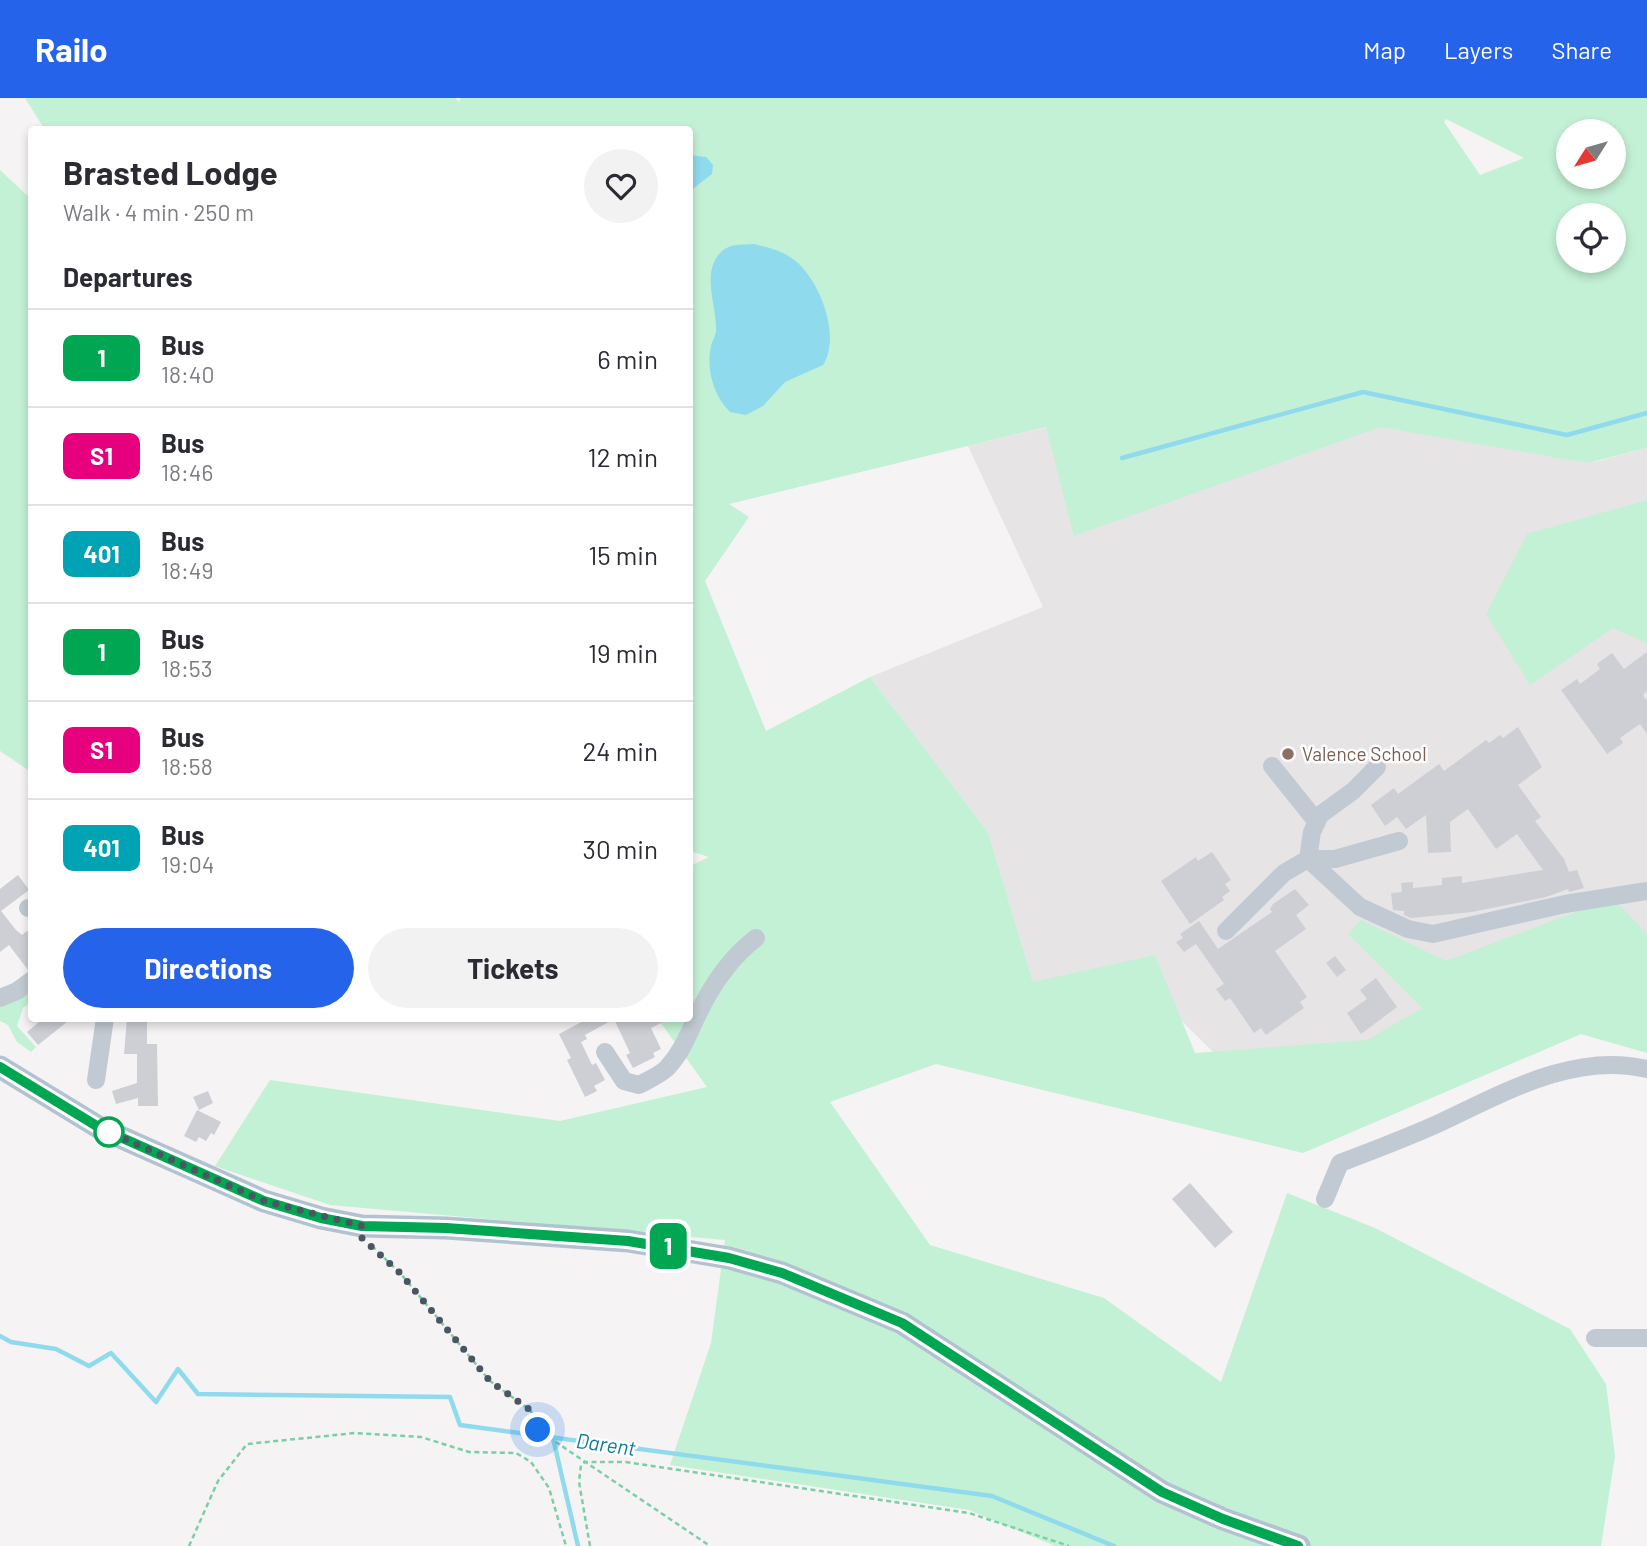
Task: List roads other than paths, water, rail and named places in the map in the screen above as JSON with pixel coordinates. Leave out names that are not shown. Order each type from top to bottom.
[{"type":"main road","points":[[0,1067],[100,1128],[264,1201],[321,1218],[362,1226],[446,1228],[628,1241],[698,1251],[763,1266],[902,1323],[1162,1492],[1223,1519],[1299,1546]]},
{"type":"street","points":[[1272,766],[1317,822]]},
{"type":"street","points":[[1308,859],[1312,832],[1320,816],[1353,791],[1377,767]]},
{"type":"street","points":[[1226,931],[1284,873],[1308,859],[1335,859],[1399,841]]},
{"type":"street","points":[[1308,859],[1360,907],[1408,929],[1433,934],[1551,906],[1647,891]]},
{"type":"street","points":[[605,1052],[624,1082],[639,1085],[665,1070],[685,1046],[698,1014],[726,966],[737,952],[756,938]]},
{"type":"street","points":[[0,998],[28,983]]},
{"type":"street","points":[[96,1080],[104,1022]]},
{"type":"street","points":[[1325,1199],[1340,1163],[1398,1142],[1544,1075],[1619,1062],[1647,1069]]},
{"type":"street","points":[[1595,1338],[1647,1338]]},
{"type":"water","points":[[693,155],[706,157],[713,165],[712,174],[693,190]]},
{"type":"water","points":[[754,244],[786,255],[810,277],[824,307],[830,338],[823,365],[785,382],[763,406],[746,415],[730,412],[719,398],[712,381],[709,364],[716,321],[711,278],[715,259],[722,251],[733,246]]},
{"type":"waterway","points":[[1122,458],[1363,392],[1567,435],[1647,413]]},
{"type":"waterway","name":"Darent","points":[[0,1336],[11,1342],[56,1349],[89,1366],[111,1353],[156,1402],[178,1369],[198,1394],[450,1397],[460,1425],[992,1496],[1114,1546]]},
{"type":"waterway","points":[[553,1438],[578,1546]]},
{"type":"place","name":"Valence School","points":[[1288,754]]}]
